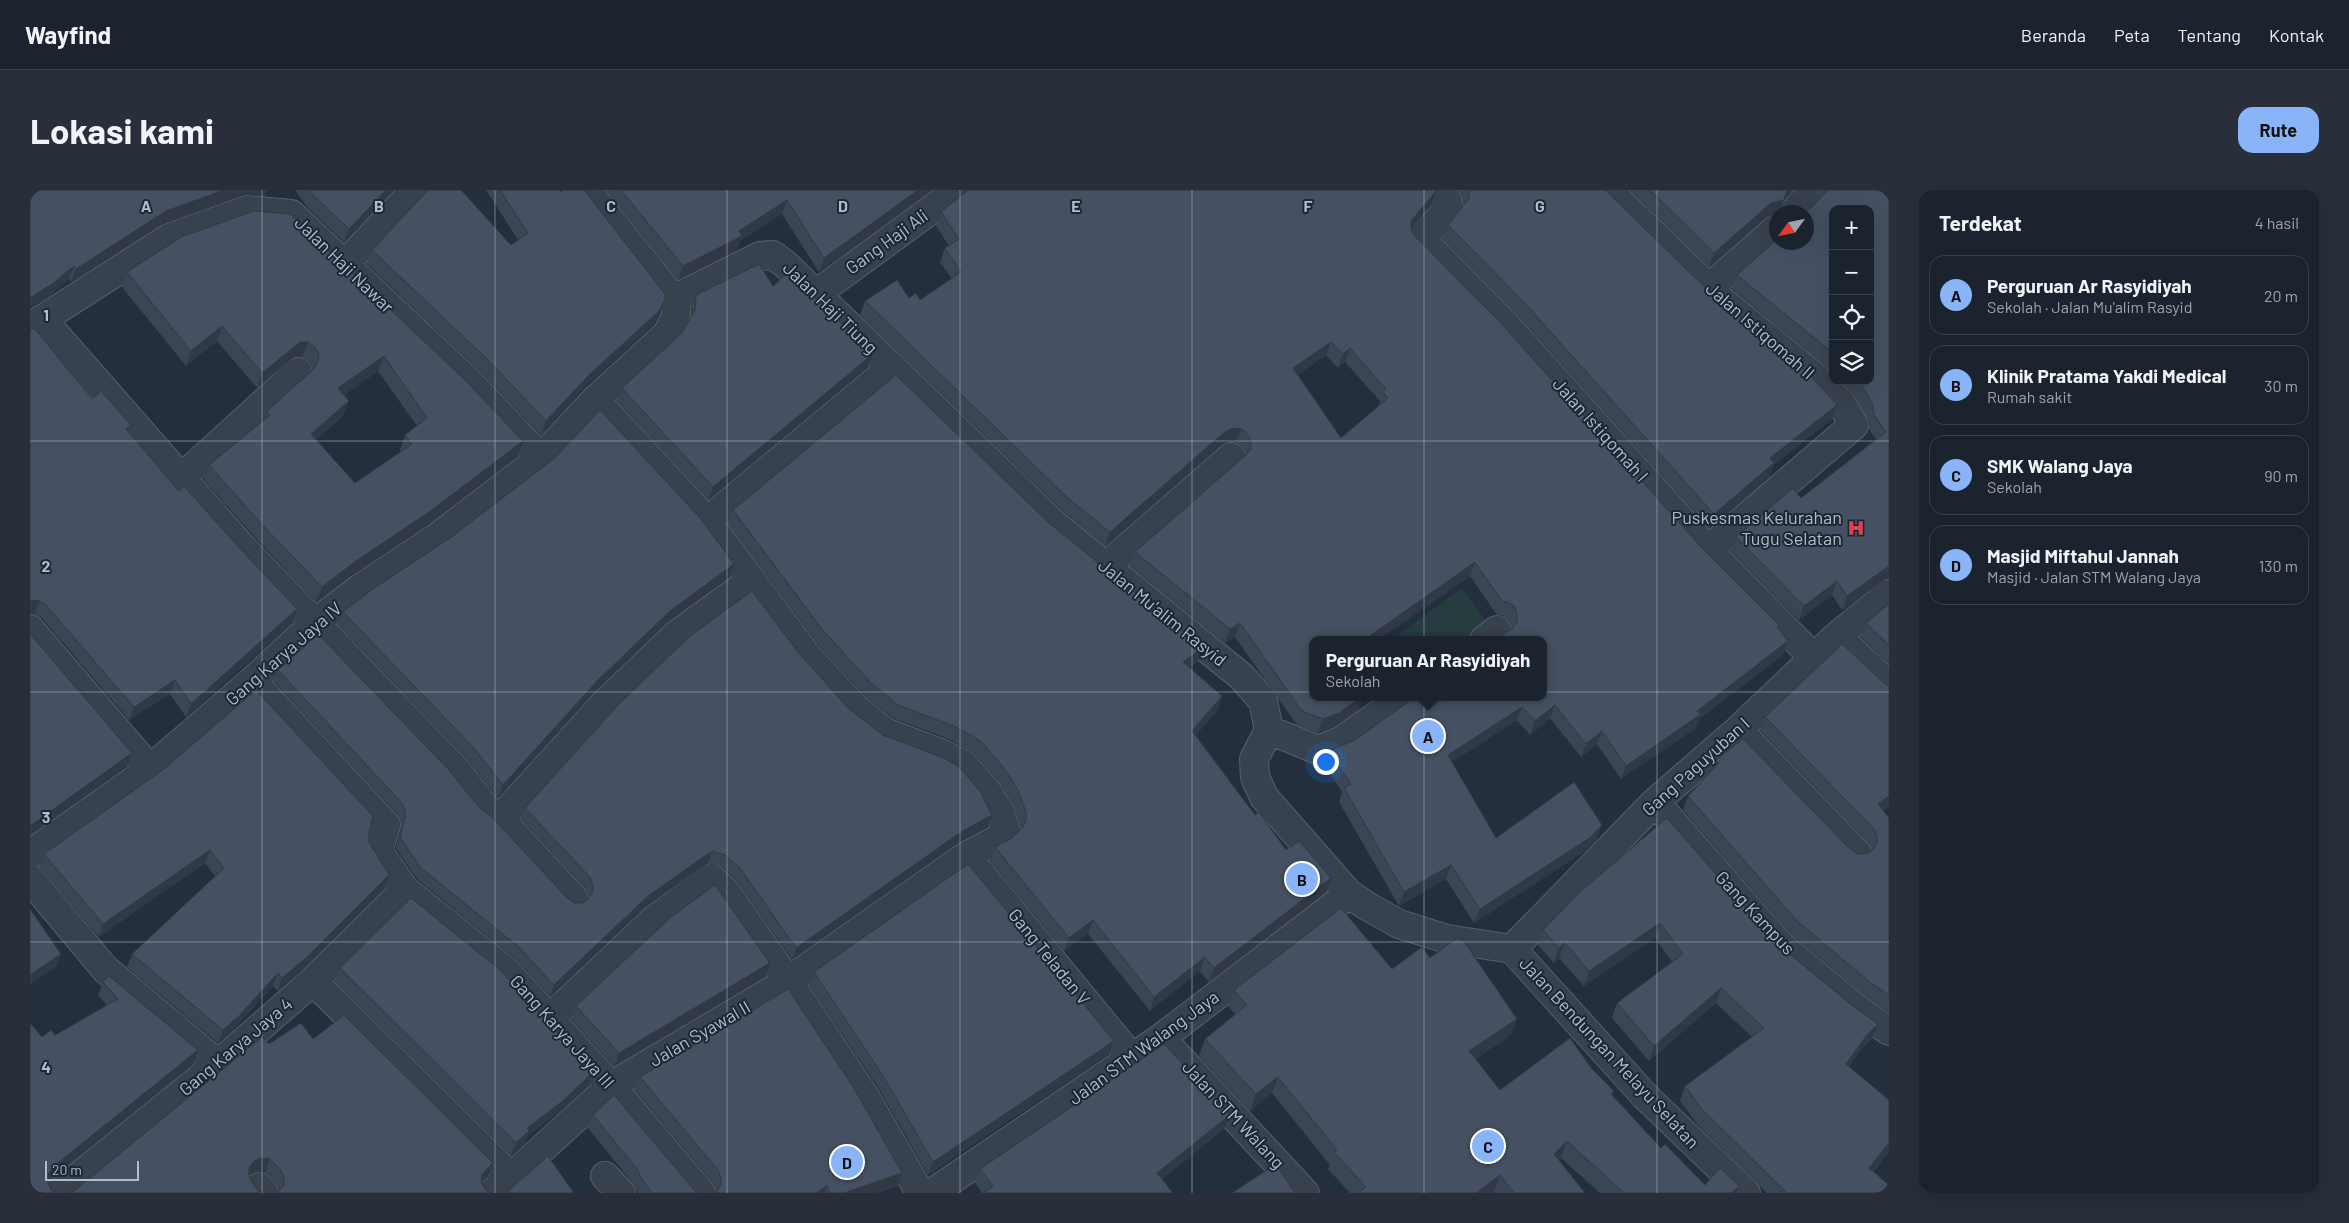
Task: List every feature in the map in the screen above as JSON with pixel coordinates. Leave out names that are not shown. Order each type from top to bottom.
[{"type":"street","points":[[344,265],[415,190]]},
{"type":"street","points":[[586,190],[669,295],[676,297]]},
{"type":"street","name":"Gang Haji Ali","points":[[816,294],[958,190]]},
{"type":"street","name":"Jalan Istiqomah II","points":[[1608,190],[1709,288],[1813,375],[1841,403],[1854,425],[1708,550]]},
{"type":"street","points":[[1800,205],[1814,190]]},
{"type":"street","name":"Jalan Istiqomah I","points":[[1442,195],[1449,208],[1421,240],[1504,323],[1708,550],[1814,657]]},
{"type":"street","name":"Jalan Haji Nawar","points":[[36,323],[169,238],[247,210],[291,214],[472,385],[541,458]]},
{"type":"street","points":[[1709,288],[1769,235]]},
{"type":"street","name":"Jalan Haji Tiung","points":[[676,297],[760,256],[772,255],[785,264],[892,367]]},
{"type":"street","name":"Gang Karya Jaya IV","points":[[30,854],[150,769],[252,682],[316,622],[359,589],[436,538],[541,458],[595,400],[667,334],[676,317],[676,297]]},
{"type":"street","points":[[36,323],[181,478],[240,545],[316,622],[340,650],[456,770],[486,808],[500,819],[574,899]]},
{"type":"street","points":[[707,521],[892,367]]},
{"type":"street","name":"Jalan Mu'alim Rasyid","points":[[892,367],[1055,525],[1242,677],[1263,701],[1269,730]]},
{"type":"street","points":[[181,478],[298,372]]},
{"type":"street","points":[[500,819],[604,704],[676,635],[752,580],[707,521],[595,400]]},
{"type":"street","points":[[1105,567],[1231,458]]},
{"type":"street","name":"Jalan Syawal II","points":[[501,1185],[611,1086],[788,981],[966,856],[998,839],[1006,830],[1002,817],[988,793],[964,766],[943,754],[885,732],[854,708],[806,653],[752,580]]},
{"type":"street","name":"Gang Paguyuban I","points":[[1512,949],[1655,802],[1738,730],[1837,636],[1889,594]]},
{"type":"street","points":[[30,629],[150,769]]},
{"type":"street","points":[[1837,636],[1889,685]]},
{"type":"street","name":"Gang Karya Jaya III","points":[[252,682],[386,825],[379,849],[405,890],[506,971],[611,1086],[700,1193]]},
{"type":"street","points":[[1349,894],[1264,797],[1255,777],[1254,759],[1269,730],[1318,750],[1341,741],[1397,701]]},
{"type":"street","points":[[1738,730],[1857,853]]},
{"type":"street","name":"Gang Kampus","points":[[1655,802],[1781,946],[1857,1009],[1889,1031]]},
{"type":"street","name":"Gang Teladan V","points":[[966,856],[1132,1058]]},
{"type":"street","points":[[549,1019],[655,919],[710,878],[725,891],[788,981],[864,1096],[920,1193]]},
{"type":"street","points":[[30,879],[105,969],[218,1064]]},
{"type":"street","name":"Gang Karya Jaya 4","points":[[58,1193],[218,1064],[313,981],[405,890]]},
{"type":"street","name":"Jalan Bendungan Melayu Selatan","points":[[1349,894],[1398,924],[1447,939],[1512,949],[1645,1096],[1746,1193]]},
{"type":"street","name":"Jalan STM Walang Jaya","points":[[932,1193],[1161,1038],[1349,894]]},
{"type":"street","points":[[313,981],[501,1185]]},
{"type":"street","name":"Jalan STM Walang","points":[[1161,1038],[1305,1193]]},
{"type":"green space","points":[[1461,588],[1491,627],[1480,636],[1397,636]]},
{"type":"building","points":[[30,190],[224,190],[166,211],[76,269],[74,266],[52,284],[30,298]]},
{"type":"building","points":[[309,190],[386,190],[349,229]]},
{"type":"building","points":[[428,190],[461,190],[511,245],[528,233],[500,190],[560,190],[561,192],[563,190],[584,190],[665,294],[665,299],[659,311],[589,375],[546,421],[488,360],[372,250]]},
{"type":"building","points":[[621,190],[918,190],[824,258],[787,200],[739,231],[742,236],[683,266]]},
{"type":"building","points":[[968,190],[1435,190],[1411,221],[1411,229],[1415,236],[1498,320],[1701,547],[1779,625],[1777,627],[1788,641],[1697,711],[1701,714],[1626,766],[1602,731],[1586,744],[1555,705],[1535,721],[1522,707],[1448,755],[1496,838],[1574,782],[1602,825],[1591,837],[1480,909],[1451,865],[1404,892],[1344,788],[1351,784],[1329,751],[1355,740],[1409,701],[1547,701],[1547,636],[1501,636],[1512,629],[1517,622],[1515,607],[1508,602],[1502,601],[1475,562],[1370,636],[1309,636],[1309,701],[1356,701],[1339,713],[1323,719],[1302,711],[1240,623],[1230,629],[1135,552],[1246,455],[1251,449],[1251,441],[1247,433],[1242,429],[1234,428],[1226,431],[1110,532],[1070,500],[865,301],[897,280],[909,298],[916,293],[920,300],[961,272],[945,248],[959,239],[941,212]],"holes":[[[1331,342],[1343,354],[1350,348],[1386,389],[1383,392],[1388,398],[1341,438],[1293,368]]]},
{"type":"building","points":[[1469,190],[1605,190],[1716,298],[1808,373],[1837,405],[1770,458],[1774,463],[1714,514],[1521,299],[1448,225],[1469,198]]},
{"type":"building","points":[[1650,190],[1787,190],[1784,200],[1771,203],[1714,253]]},
{"type":"building","points":[[1828,190],[1889,190],[1889,566],[1847,596],[1837,581],[1804,606],[1736,537],[1793,488],[1801,498],[1886,432],[1874,415],[1872,403],[1861,385],[1874,385],[1874,205],[1829,205],[1829,350],[1737,275],[1769,246],[1769,250],[1814,250],[1814,205]]},
{"type":"building","points":[[254,211],[290,214],[466,381],[523,441],[432,510],[356,561],[322,587],[209,465],[270,415],[267,411],[314,369],[319,353],[308,342],[300,342],[262,373],[222,326],[191,351],[127,272],[181,237]],"holes":[[[384,356],[427,418],[405,435],[412,444],[355,483],[311,434],[349,401],[338,388]]]},
{"type":"building","points":[[759,264],[773,286],[789,272],[873,354],[713,487],[622,388],[682,333],[695,311],[696,295]]},
{"type":"building","points":[[30,328],[35,329],[92,399],[101,391],[131,425],[126,429],[179,491],[184,486],[297,609],[191,704],[175,680],[134,707],[46,605],[40,601],[30,601]]},
{"type":"building","points":[[896,375],[1049,523],[1203,648],[1183,662],[1222,696],[1192,731],[1255,815],[1259,812],[1286,850],[1299,841],[1331,878],[1214,968],[1205,957],[1154,997],[1093,920],[1069,938],[995,847],[1011,839],[1023,827],[1026,820],[1026,812],[1018,790],[1006,771],[981,741],[954,726],[898,705],[871,683],[822,629],[733,510]]},
{"type":"building","points":[[600,410],[700,518],[734,564],[670,611],[598,680],[503,785],[472,746],[343,612],[373,589],[450,538],[555,458]]},
{"type":"building","points":[[752,591],[798,652],[849,709],[883,735],[941,757],[958,766],[980,791],[992,815],[961,832],[796,948],[740,868],[725,855],[712,851],[648,896],[554,985],[520,948],[421,868],[400,837],[405,818],[405,810],[402,803],[278,670],[318,634],[448,769],[478,806],[494,819],[567,898],[574,903],[582,903],[593,892],[593,884],[590,877],[525,808],[619,704],[690,636]]},
{"type":"building","points":[[1889,604],[1889,645],[1866,623]]},
{"type":"building","points":[[30,634],[132,753],[30,826]]},
{"type":"building","points":[[1842,644],[1889,686],[1889,796],[1878,804],[1889,818],[1889,995],[1871,983],[1797,921],[1688,796],[1719,763],[1715,761],[1743,739],[1851,850],[1858,854],[1866,854],[1873,850],[1877,843],[1877,835],[1873,828],[1765,717]]},
{"type":"building","points":[[256,690],[373,816],[369,832],[369,842],[389,875],[307,957],[282,978],[278,973],[240,1015],[223,1030],[132,954],[224,868],[210,850],[103,924],[44,854],[164,769]]},
{"type":"building","points":[[1667,818],[1776,943],[1878,1024],[1866,1036],[1846,1064],[1889,1100],[1889,1143],[1869,1168],[1889,1185],[1889,1193],[1787,1193],[1702,1109],[1685,1086],[1764,1028],[1721,988],[1654,1046],[1617,1003],[1683,954],[1660,923],[1589,971],[1565,943],[1559,948],[1543,930],[1581,891]]},
{"type":"building","points":[[968,864],[1114,1041],[933,1162],[882,1074],[814,972]]},
{"type":"building","points":[[715,885],[770,963],[619,1053],[576,1006],[670,918]]},
{"type":"building","points":[[411,898],[500,970],[593,1072],[564,1100],[527,1128],[529,1131],[516,1143],[340,968]]},
{"type":"building","points":[[1341,908],[1392,969],[1422,947],[1430,958],[1456,939],[1463,940],[1517,1019],[1469,1051],[1500,1090],[1570,1038],[1592,1069],[1614,1091],[1611,1094],[1661,1148],[1665,1144],[1705,1185],[1720,1168],[1739,1186],[1732,1193],[1624,1193],[1567,1141],[1554,1154],[1585,1193],[1514,1193],[1500,1175],[1477,1193],[1357,1193],[1366,1187],[1334,1152],[1337,1150],[1278,1077],[1256,1094],[1205,1039],[1247,1005],[1234,990]]},
{"type":"building","points":[[30,909],[61,954],[30,975]]},
{"type":"building","points":[[109,976],[198,1050],[53,1167],[48,1174],[48,1182],[51,1190],[56,1193],[30,1193],[30,1023],[42,1037],[51,1030],[55,1035],[118,999],[103,982]]},
{"type":"building","points":[[788,989],[855,1090],[902,1173],[844,1193],[830,1193],[827,1185],[817,1193],[713,1193],[721,1185],[718,1170],[640,1077]]},
{"type":"building","points":[[344,1015],[493,1163],[482,1174],[481,1182],[490,1193],[276,1193],[284,1185],[284,1176],[270,1159],[261,1158],[254,1161],[249,1168],[249,1177],[257,1190],[262,1193],[70,1193],[262,1037],[269,1044],[301,1023],[313,1039]]},
{"type":"building","points":[[1164,1044],[1230,1115],[1157,1173],[1173,1193],[984,1193],[993,1186],[980,1169]]},
{"type":"building","points":[[614,1095],[698,1193],[652,1193],[637,1169],[593,1115]]},
{"type":"building","points":[[548,1156],[574,1193],[504,1193],[507,1192]]},
{"type":"building","points":[[1276,1164],[1295,1193],[1232,1193]]},
{"type":"place","name":"Puskesmas Kelurahan Tugu Selatan","points":[[1856,528]]},
{"type":"place","name":"Perguruan Ar Rasyidiyah","points":[[1428,736]]},
{"type":"place","name":"Klinik Pratama Yakdi Medical","points":[[1302,879]]},
{"type":"place","name":"SMK Walang Jaya","points":[[1488,1146]]},
{"type":"place","name":"Masjid Miftahul Jannah","points":[[847,1162]]}]
